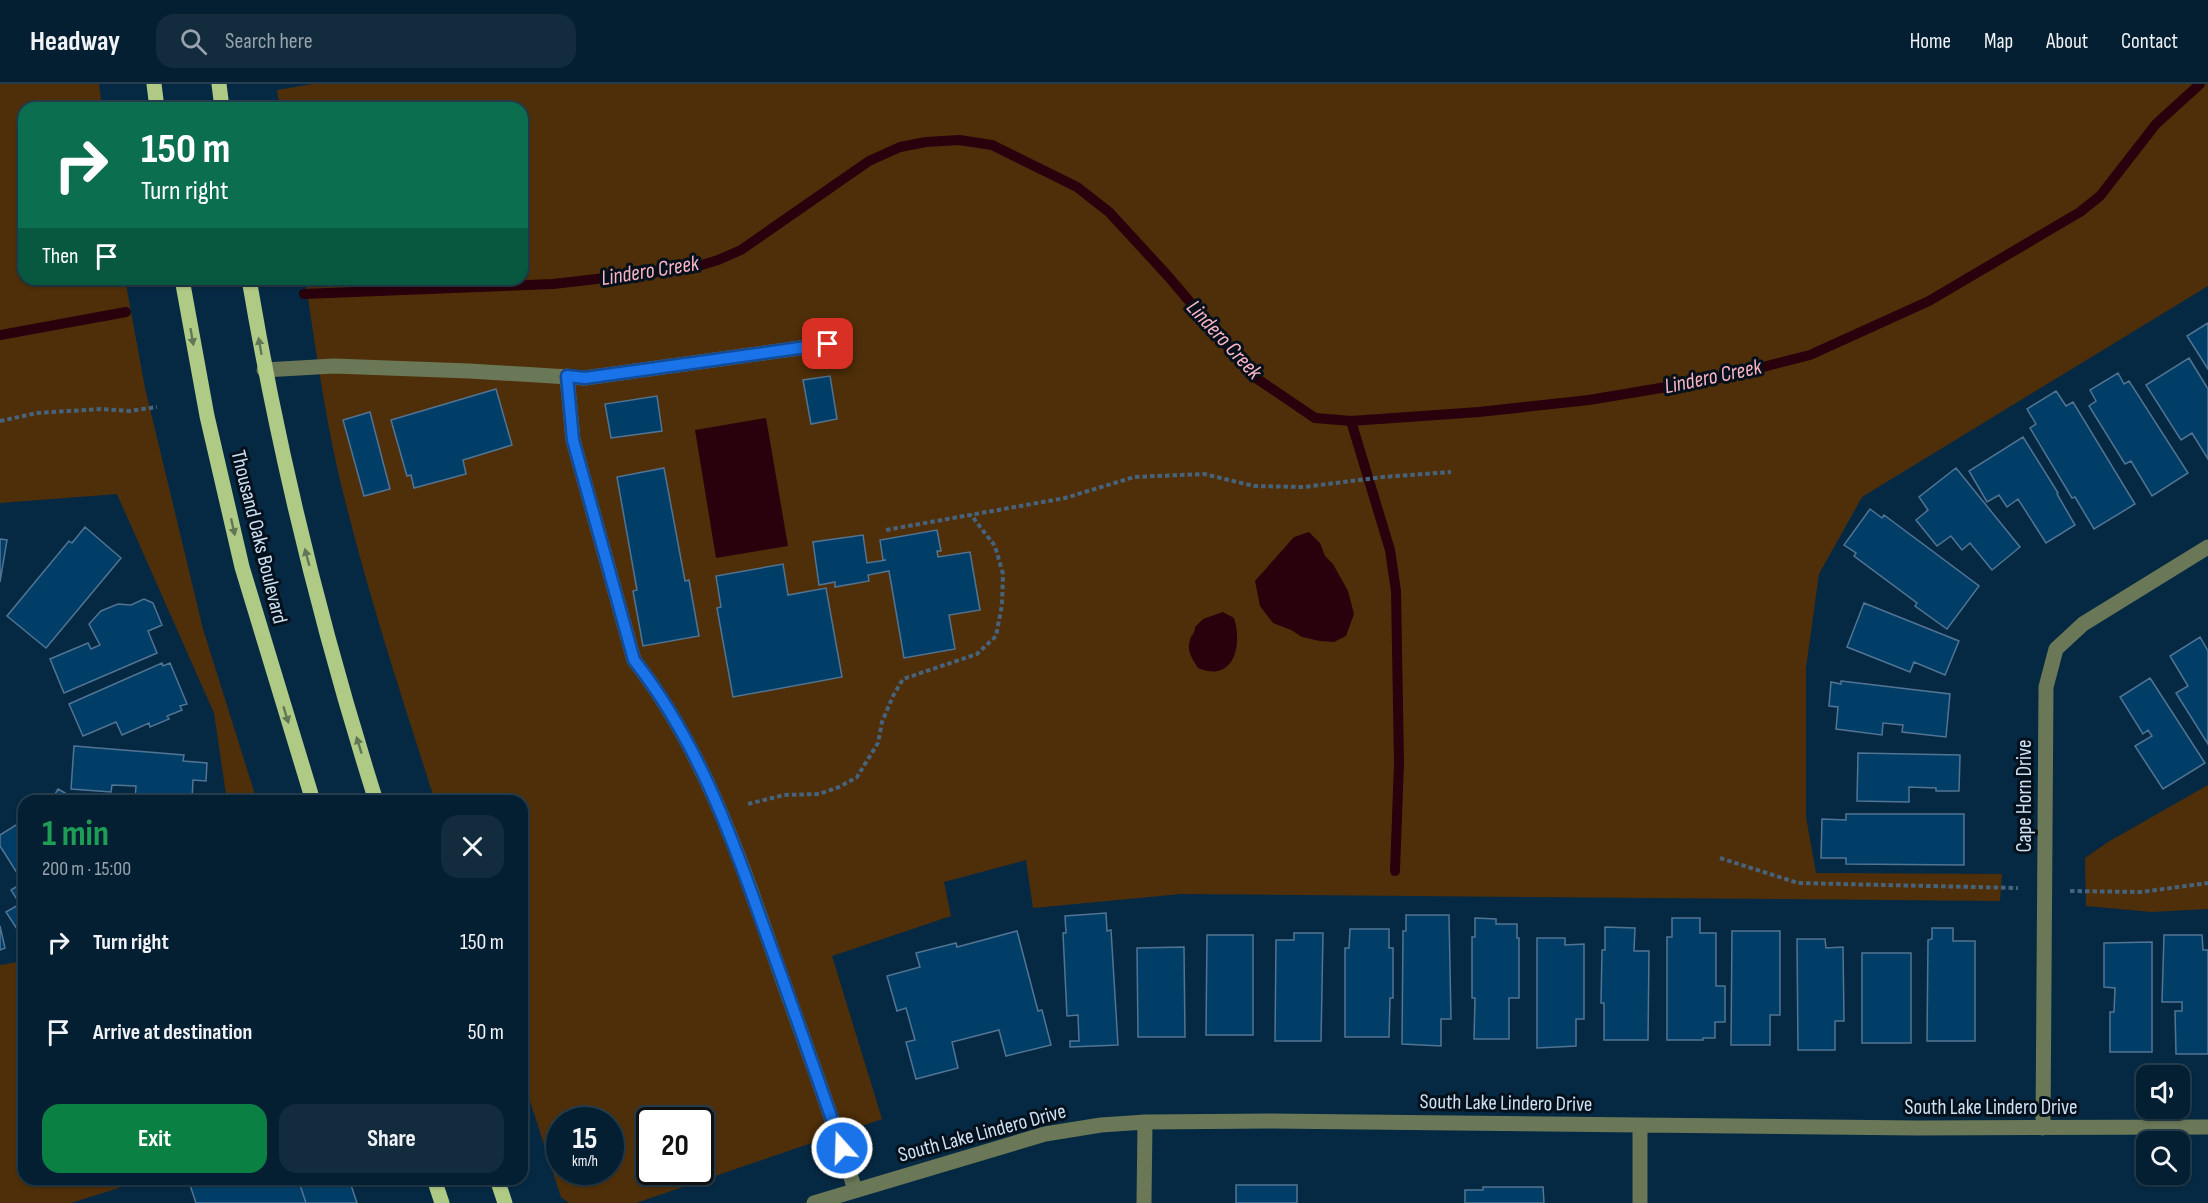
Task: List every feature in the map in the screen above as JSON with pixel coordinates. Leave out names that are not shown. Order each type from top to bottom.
[{"type":"main road","points":[[154,84],[156,102]]},
{"type":"main road","points":[[219,84],[221,102]]},
{"type":"main road","name":"Thousand Oaks Boulevard","points":[[183,285],[207,416],[242,567],[311,795]]},
{"type":"main road","name":"Thousand Oaks Boulevard","points":[[250,285],[264,370],[302,540],[374,795]]},
{"type":"main road","points":[[436,1185],[442,1203]]},
{"type":"main road","points":[[499,1185],[505,1203]]},
{"type":"street","points":[[264,370],[334,366],[585,378],[828,344]]},
{"type":"street","points":[[567,376],[573,440],[634,660],[657,689],[707,780],[738,854],[855,1190]]},
{"type":"street","name":"Cape Horn Drive","points":[[2043,1128],[2046,687],[2055,649],[2083,624],[2208,547]]},
{"type":"street","points":[[1144,1203],[1145,1122]]},
{"type":"street","name":"South Lake Lindero Drive","points":[[814,1203],[1045,1134],[1101,1125],[1145,1122],[2208,1127]]},
{"type":"street","points":[[1640,1126],[1640,1203]]},
{"type":"path","points":[[0,422],[37,413],[101,409],[129,411],[158,407]]},
{"type":"path","points":[[886,530],[1065,498],[1134,477],[1204,474],[1254,486],[1304,487],[1383,477],[1451,472]]},
{"type":"path","points":[[748,804],[784,795],[819,794],[839,788],[857,777],[878,742],[882,722],[903,679],[977,654],[996,636],[1002,605],[1003,574],[995,546],[971,514]]},
{"type":"path","points":[[1720,858],[1798,883],[1971,885],[2141,892],[2208,883]]},
{"type":"shaded area","points":[[0,84],[99,84],[101,102],[18,102],[18,285],[126,285],[145,388],[203,629],[255,795],[226,795],[214,713],[117,494],[0,503]]},
{"type":"shaded area","points":[[313,84],[2208,84],[2208,286],[1862,497],[1819,574],[1806,668],[1806,817],[1816,873],[2002,874],[2000,901],[1181,894],[1033,908],[1026,860],[944,882],[951,916],[832,956],[882,1119],[714,1176],[714,1107],[636,1107],[636,1185],[689,1185],[636,1203],[569,1203],[561,1197],[557,1185],[624,1185],[624,1107],[546,1107],[546,1150],[528,1095],[528,795],[433,795],[378,619],[340,480],[323,394],[306,285],[528,285],[528,102],[279,102],[277,90]]},
{"type":"shaded area","points":[[766,418],[788,546],[716,558],[695,430]]},
{"type":"shaded area","points":[[1309,532],[1320,543],[1325,556],[1333,564],[1348,591],[1354,614],[1346,636],[1334,642],[1302,637],[1273,623],[1260,606],[1255,581],[1294,537]]},
{"type":"shaded area","points":[[1223,612],[1234,618],[1237,640],[1232,659],[1220,670],[1210,671],[1198,668],[1189,648],[1195,627],[1203,619]]},
{"type":"shaded area","points":[[2208,785],[2208,909],[2152,912],[2086,906],[2085,858],[2108,842]]},
{"type":"shaded area","points":[[18,962],[18,1185],[128,1185],[71,1203],[0,1203],[0,965]]},
{"type":"building","points":[[2208,323],[2208,369],[2187,336]]},
{"type":"building","points":[[2189,358],[2208,389],[2208,459],[2192,433],[2181,440],[2146,385]]},
{"type":"building","points":[[2118,373],[2124,384],[2129,381],[2188,473],[2152,496],[2131,461],[2125,464],[2089,406],[2096,401],[2090,390]]},
{"type":"building","points":[[830,376],[837,419],[811,424],[803,380]]},
{"type":"building","points":[[496,389],[512,445],[463,460],[466,474],[414,488],[411,475],[407,476],[391,420]]},
{"type":"building","points":[[2056,391],[2066,406],[2073,402],[2135,504],[2094,529],[2075,497],[2072,498],[2030,428],[2036,424],[2027,409]]},
{"type":"building","points":[[657,396],[662,431],[611,438],[605,404]]},
{"type":"building","points":[[370,412],[390,489],[364,496],[343,420]]},
{"type":"building","points":[[2023,437],[2075,525],[2046,543],[2018,499],[2007,507],[1999,495],[1987,502],[1969,471]]},
{"type":"building","points":[[664,468],[685,581],[689,580],[699,636],[643,646],[633,591],[637,590],[617,477]]},
{"type":"building","points":[[1956,468],[2020,547],[1992,570],[1970,543],[1962,550],[1951,536],[1937,546],[1916,520],[1928,510],[1919,497]]},
{"type":"building","points":[[1870,509],[1882,518],[1884,515],[1979,586],[1947,629],[1915,606],[1917,603],[1854,556],[1856,553],[1844,545]]},
{"type":"building","points":[[85,527],[121,558],[46,648],[7,616],[69,541],[72,543]]},
{"type":"building","points":[[937,530],[941,551],[937,551],[938,557],[970,552],[980,610],[949,615],[955,649],[904,658],[889,571],[868,575],[869,581],[835,587],[835,582],[819,585],[813,542],[863,535],[867,563],[886,560],[883,560],[880,540]]},
{"type":"building","points":[[0,539],[7,540],[0,582]]},
{"type":"building","points":[[783,564],[788,595],[826,588],[842,677],[733,697],[717,608],[721,607],[716,576]]},
{"type":"building","points":[[144,599],[153,603],[162,625],[148,631],[157,653],[64,693],[50,659],[88,643],[91,649],[100,645],[89,624],[101,611],[118,604],[131,605]]},
{"type":"building","points":[[1864,603],[1959,641],[1945,675],[1914,662],[1910,672],[1847,647]]},
{"type":"building","points":[[2200,637],[2208,651],[2208,744],[2176,693],[2188,686],[2170,656]]},
{"type":"building","points":[[162,663],[163,666],[170,663],[187,704],[180,706],[182,710],[167,716],[169,719],[150,727],[149,723],[122,735],[116,722],[83,736],[69,704]]},
{"type":"building","points":[[2150,678],[2205,763],[2163,789],[2135,746],[2152,736],[2148,730],[2143,734],[2120,697]]},
{"type":"building","points":[[1841,681],[1950,694],[1946,737],[1902,732],[1903,725],[1883,723],[1882,735],[1836,729],[1838,707],[1829,706],[1831,682],[1841,684]]},
{"type":"building","points":[[74,746],[184,755],[183,761],[207,763],[206,781],[193,780],[192,795],[135,795],[136,786],[112,785],[111,792],[71,789]]},
{"type":"building","points":[[1858,753],[1960,755],[1959,791],[1936,791],[1936,788],[1909,787],[1909,802],[1857,801]]},
{"type":"building","points":[[58,789],[68,795],[54,795]]},
{"type":"building","points":[[1846,814],[1964,814],[1964,865],[1846,864],[1846,858],[1821,858],[1822,819],[1846,820]]},
{"type":"building","points":[[18,824],[18,874],[0,846],[0,835]]},
{"type":"building","points":[[18,886],[18,901],[11,890]]},
{"type":"building","points":[[18,905],[18,928],[17,929],[6,912]]},
{"type":"building","points":[[1106,913],[1107,931],[1111,930],[1118,1045],[1070,1047],[1070,1041],[1079,1041],[1078,1015],[1067,1016],[1063,933],[1066,933],[1065,916]]},
{"type":"building","points":[[1406,915],[1449,915],[1451,1019],[1441,1019],[1441,1046],[1402,1044],[1403,931],[1406,931]]},
{"type":"building","points":[[1475,918],[1496,919],[1496,924],[1517,924],[1519,998],[1509,998],[1509,1039],[1474,1039],[1475,998],[1472,998],[1472,937],[1475,937]]},
{"type":"building","points":[[1672,918],[1700,918],[1700,933],[1716,933],[1716,986],[1725,986],[1725,1022],[1715,1022],[1715,1038],[1667,1040],[1667,937],[1672,937]]},
{"type":"building","points":[[0,926],[5,948],[0,950]]},
{"type":"building","points":[[1605,927],[1635,928],[1634,951],[1649,951],[1648,1040],[1604,1040],[1604,1003],[1601,1003]]},
{"type":"building","points":[[1932,928],[1953,928],[1953,941],[1975,941],[1975,1041],[1927,1041],[1928,940],[1932,939]]},
{"type":"building","points":[[1350,929],[1389,929],[1389,948],[1393,948],[1393,998],[1390,998],[1389,1037],[1345,1037],[1345,948],[1349,948]]},
{"type":"building","points":[[1017,931],[1038,1011],[1042,1010],[1051,1045],[1006,1056],[999,1030],[952,1042],[958,1068],[916,1079],[906,1042],[915,1040],[906,1008],[897,1011],[887,976],[920,967],[916,953],[956,943],[957,947]]},
{"type":"building","points":[[1732,931],[1780,931],[1780,1015],[1770,1015],[1770,1045],[1731,1045]]},
{"type":"building","points":[[1294,933],[1323,933],[1321,1041],[1275,1041],[1276,940],[1294,940]]},
{"type":"building","points":[[1207,935],[1253,935],[1253,1035],[1206,1035]]},
{"type":"building","points":[[2164,935],[2202,935],[2203,950],[2208,950],[2208,1054],[2176,1054],[2175,1011],[2182,1011],[2182,1002],[2162,1002]]},
{"type":"building","points":[[1537,938],[1565,938],[1565,945],[1584,944],[1584,1019],[1576,1019],[1576,1046],[1537,1048]]},
{"type":"building","points":[[1797,939],[1825,939],[1826,948],[1843,947],[1844,1021],[1835,1021],[1835,1050],[1798,1050]]},
{"type":"building","points":[[2152,942],[2152,1052],[2110,1052],[2110,1012],[2114,1012],[2115,988],[2104,987],[2104,943]]},
{"type":"building","points":[[1184,947],[1185,1037],[1138,1037],[1137,948]]},
{"type":"building","points":[[1862,953],[1911,953],[1911,1043],[1862,1043]]},
{"type":"building","points":[[190,1185],[300,1185],[306,1203],[196,1203]]},
{"type":"building","points":[[300,1185],[351,1185],[357,1203],[306,1203]]},
{"type":"building","points":[[1236,1185],[1297,1185],[1297,1203],[1236,1203]]},
{"type":"building","points":[[1483,1187],[1543,1187],[1544,1203],[1465,1203],[1465,1190],[1483,1190]]},
{"type":"waterway","name":"Lindero Creek","points":[[304,294],[553,284],[692,268],[741,250],[869,161],[900,147],[926,142],[959,140],[992,145],[1077,187],[1109,212],[1167,275],[1253,376],[1315,418],[1351,421],[1479,412],[1589,400],[1720,378],[1810,355],[1929,301],[2080,212],[2100,196],[2156,124],[2200,84]]},
{"type":"waterway","name":"Lindero Creek","points":[[0,335],[126,312]]},
{"type":"waterway","points":[[1351,421],[1390,550],[1396,591],[1399,763],[1395,871]]},
{"type":"route","points":[[828,344],[585,378],[567,376],[573,440],[634,660],[657,689],[703,769],[738,854],[842,1148]]}]
